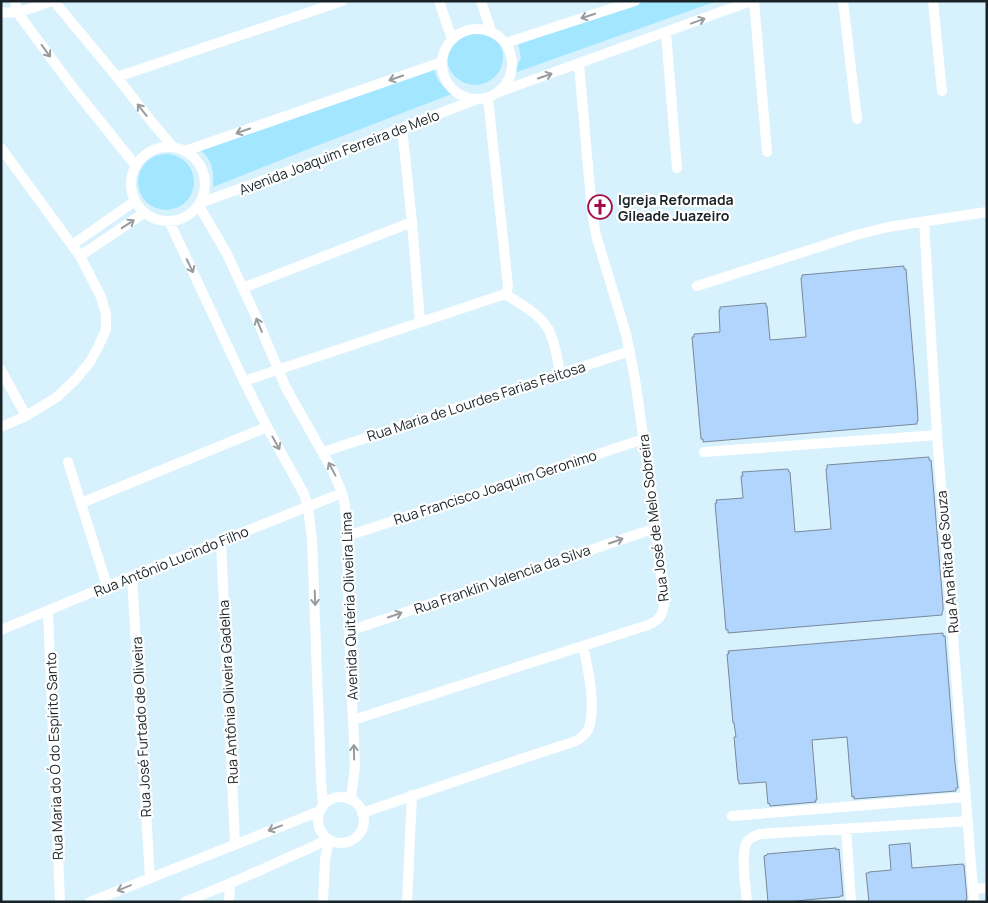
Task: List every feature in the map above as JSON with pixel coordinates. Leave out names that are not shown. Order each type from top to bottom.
[{"type":"street","points":[[1,6],[13,1],[17,12],[136,166]]},
{"type":"street","points":[[1,12],[17,12],[53,1],[173,147]]},
{"type":"street","points":[[117,77],[342,1]]},
{"type":"street","points":[[439,1],[452,39]]},
{"type":"street","points":[[480,1],[491,31]]},
{"type":"street","points":[[506,43],[635,1]]},
{"type":"street","points":[[499,92],[508,82],[512,69],[512,56],[506,43],[500,36],[481,28],[470,29],[452,39],[445,50],[442,62],[443,73],[448,84],[456,92],[466,97],[488,98],[499,92],[752,1],[767,152]]},
{"type":"street","points":[[843,1],[857,119]]},
{"type":"street","points":[[934,1],[942,91]]},
{"type":"street","points":[[666,32],[677,168]]},
{"type":"street","points":[[185,151],[442,62]]},
{"type":"street","name":"Rua José de Melo Sobreira","points":[[353,720],[648,625],[663,615],[664,605],[656,528],[630,351],[596,235],[592,212],[579,64]]},
{"type":"street","points":[[488,98],[508,286],[506,294]]},
{"type":"street","name":"Avenida Joaquim Ferreira de Melo","points":[[199,205],[477,99]]},
{"type":"street","points":[[402,128],[420,322]]},
{"type":"street","points":[[173,147],[185,151],[195,158],[202,168],[205,192],[199,205],[191,214],[169,222],[158,220],[144,213],[135,201],[132,176],[136,166],[152,151],[173,147]]},
{"type":"street","points":[[1,148],[80,256],[102,297],[106,314],[106,330],[90,362],[76,379],[57,397],[26,416],[1,426]]},
{"type":"street","points":[[72,245],[135,201]]},
{"type":"street","name":"Avenida Quitéria Oliveira Lima","points":[[199,205],[226,252],[277,370],[333,471],[342,493],[345,505],[347,536],[353,720],[354,766],[351,800]]},
{"type":"street","points":[[696,286],[888,227],[987,212]]},
{"type":"street","points":[[80,256],[144,213]]},
{"type":"street","name":"Rua Ana Rita de Souza","points":[[924,221],[937,435],[974,902]]},
{"type":"street","points":[[90,902],[322,808],[333,799],[351,800],[362,813],[363,820],[362,828],[358,835],[345,843],[328,840],[318,826],[318,818],[322,808],[312,540],[308,507],[298,482],[244,381],[169,222]]},
{"type":"street","points":[[243,288],[412,222]]},
{"type":"street","points":[[244,381],[506,294]]},
{"type":"street","points":[[506,294],[531,310],[543,321],[551,334],[560,374]]},
{"type":"street","name":"Rua Maria de Lourdes Farias Feitosa","points":[[322,452],[630,351]]},
{"type":"street","points":[[1,370],[26,416]]},
{"type":"street","points":[[82,503],[267,427]]},
{"type":"street","points":[[704,452],[937,435]]},
{"type":"street","name":"Rua Francisco Joaquim Geronimo","points":[[347,536],[644,439]]},
{"type":"street","points":[[68,462],[107,586]]},
{"type":"street","name":"Rua Antônio Lucindo Filho","points":[[1,630],[342,493]]},
{"type":"street","name":"Rua Franklin Valencia da Silva","points":[[349,630],[656,528]]},
{"type":"street","name":"Rua Antônia Oliveira Gadelha","points":[[221,541],[235,844]]},
{"type":"street","name":"Rua José Furtado de Oliveira","points":[[132,577],[150,878]]},
{"type":"street","name":"Rua Maria do Ó do Espírito Santo","points":[[48,611],[60,902]]},
{"type":"street","points":[[362,813],[576,741],[583,737],[587,731],[591,710],[587,665],[583,646]]},
{"type":"street","points":[[407,902],[412,795]]},
{"type":"street","points":[[732,816],[966,797]]},
{"type":"street","points":[[746,902],[743,854],[746,842],[760,834],[846,830],[968,820]]},
{"type":"street","points":[[846,830],[850,902]]},
{"type":"street","points":[[323,902],[328,840]]},
{"type":"street","points":[[185,902],[230,884],[299,852],[318,846],[328,840]]},
{"type":"street","points":[[229,902],[230,884]]},
{"type":"street","points":[[973,889],[987,888]]},
{"type":"shaded area","points":[[646,1],[717,1],[514,73],[521,58],[518,43]]},
{"type":"shaded area","points":[[469,29],[481,29],[495,37],[503,51],[501,68],[495,77],[481,85],[469,85],[459,80],[452,73],[447,63],[447,51],[452,41],[459,34]]},
{"type":"shaded area","points":[[434,68],[438,80],[452,94],[213,187],[212,165],[198,147]]},
{"type":"shaded area","points":[[160,154],[172,154],[186,162],[194,176],[192,193],[186,202],[172,210],[160,210],[150,205],[143,198],[138,188],[138,176],[143,166],[150,159]]},
{"type":"building","points":[[904,266],[904,269],[906,269],[917,402],[917,424],[703,442],[703,439],[701,439],[692,337],[694,337],[694,334],[720,332],[720,307],[766,303],[770,340],[806,337],[802,275]]},
{"type":"building","points":[[929,457],[929,460],[931,460],[933,483],[943,605],[942,615],[728,633],[728,630],[726,630],[715,503],[717,503],[716,500],[743,498],[742,472],[788,469],[790,472],[795,532],[831,529],[827,465]]},
{"type":"building","points":[[943,633],[943,636],[945,636],[958,788],[956,788],[956,791],[854,799],[854,796],[852,797],[847,737],[812,740],[816,802],[770,806],[768,804],[766,782],[739,784],[728,651]]},
{"type":"building","points":[[910,843],[912,868],[964,865],[966,902],[869,902],[866,873],[891,870],[889,845]]},
{"type":"building","points":[[836,848],[836,850],[839,849],[843,896],[787,902],[768,902],[764,856],[767,854]]},
{"type":"place","name":"Igreja Reformada Gileade Juazeiro","points":[[600,207]]}]
